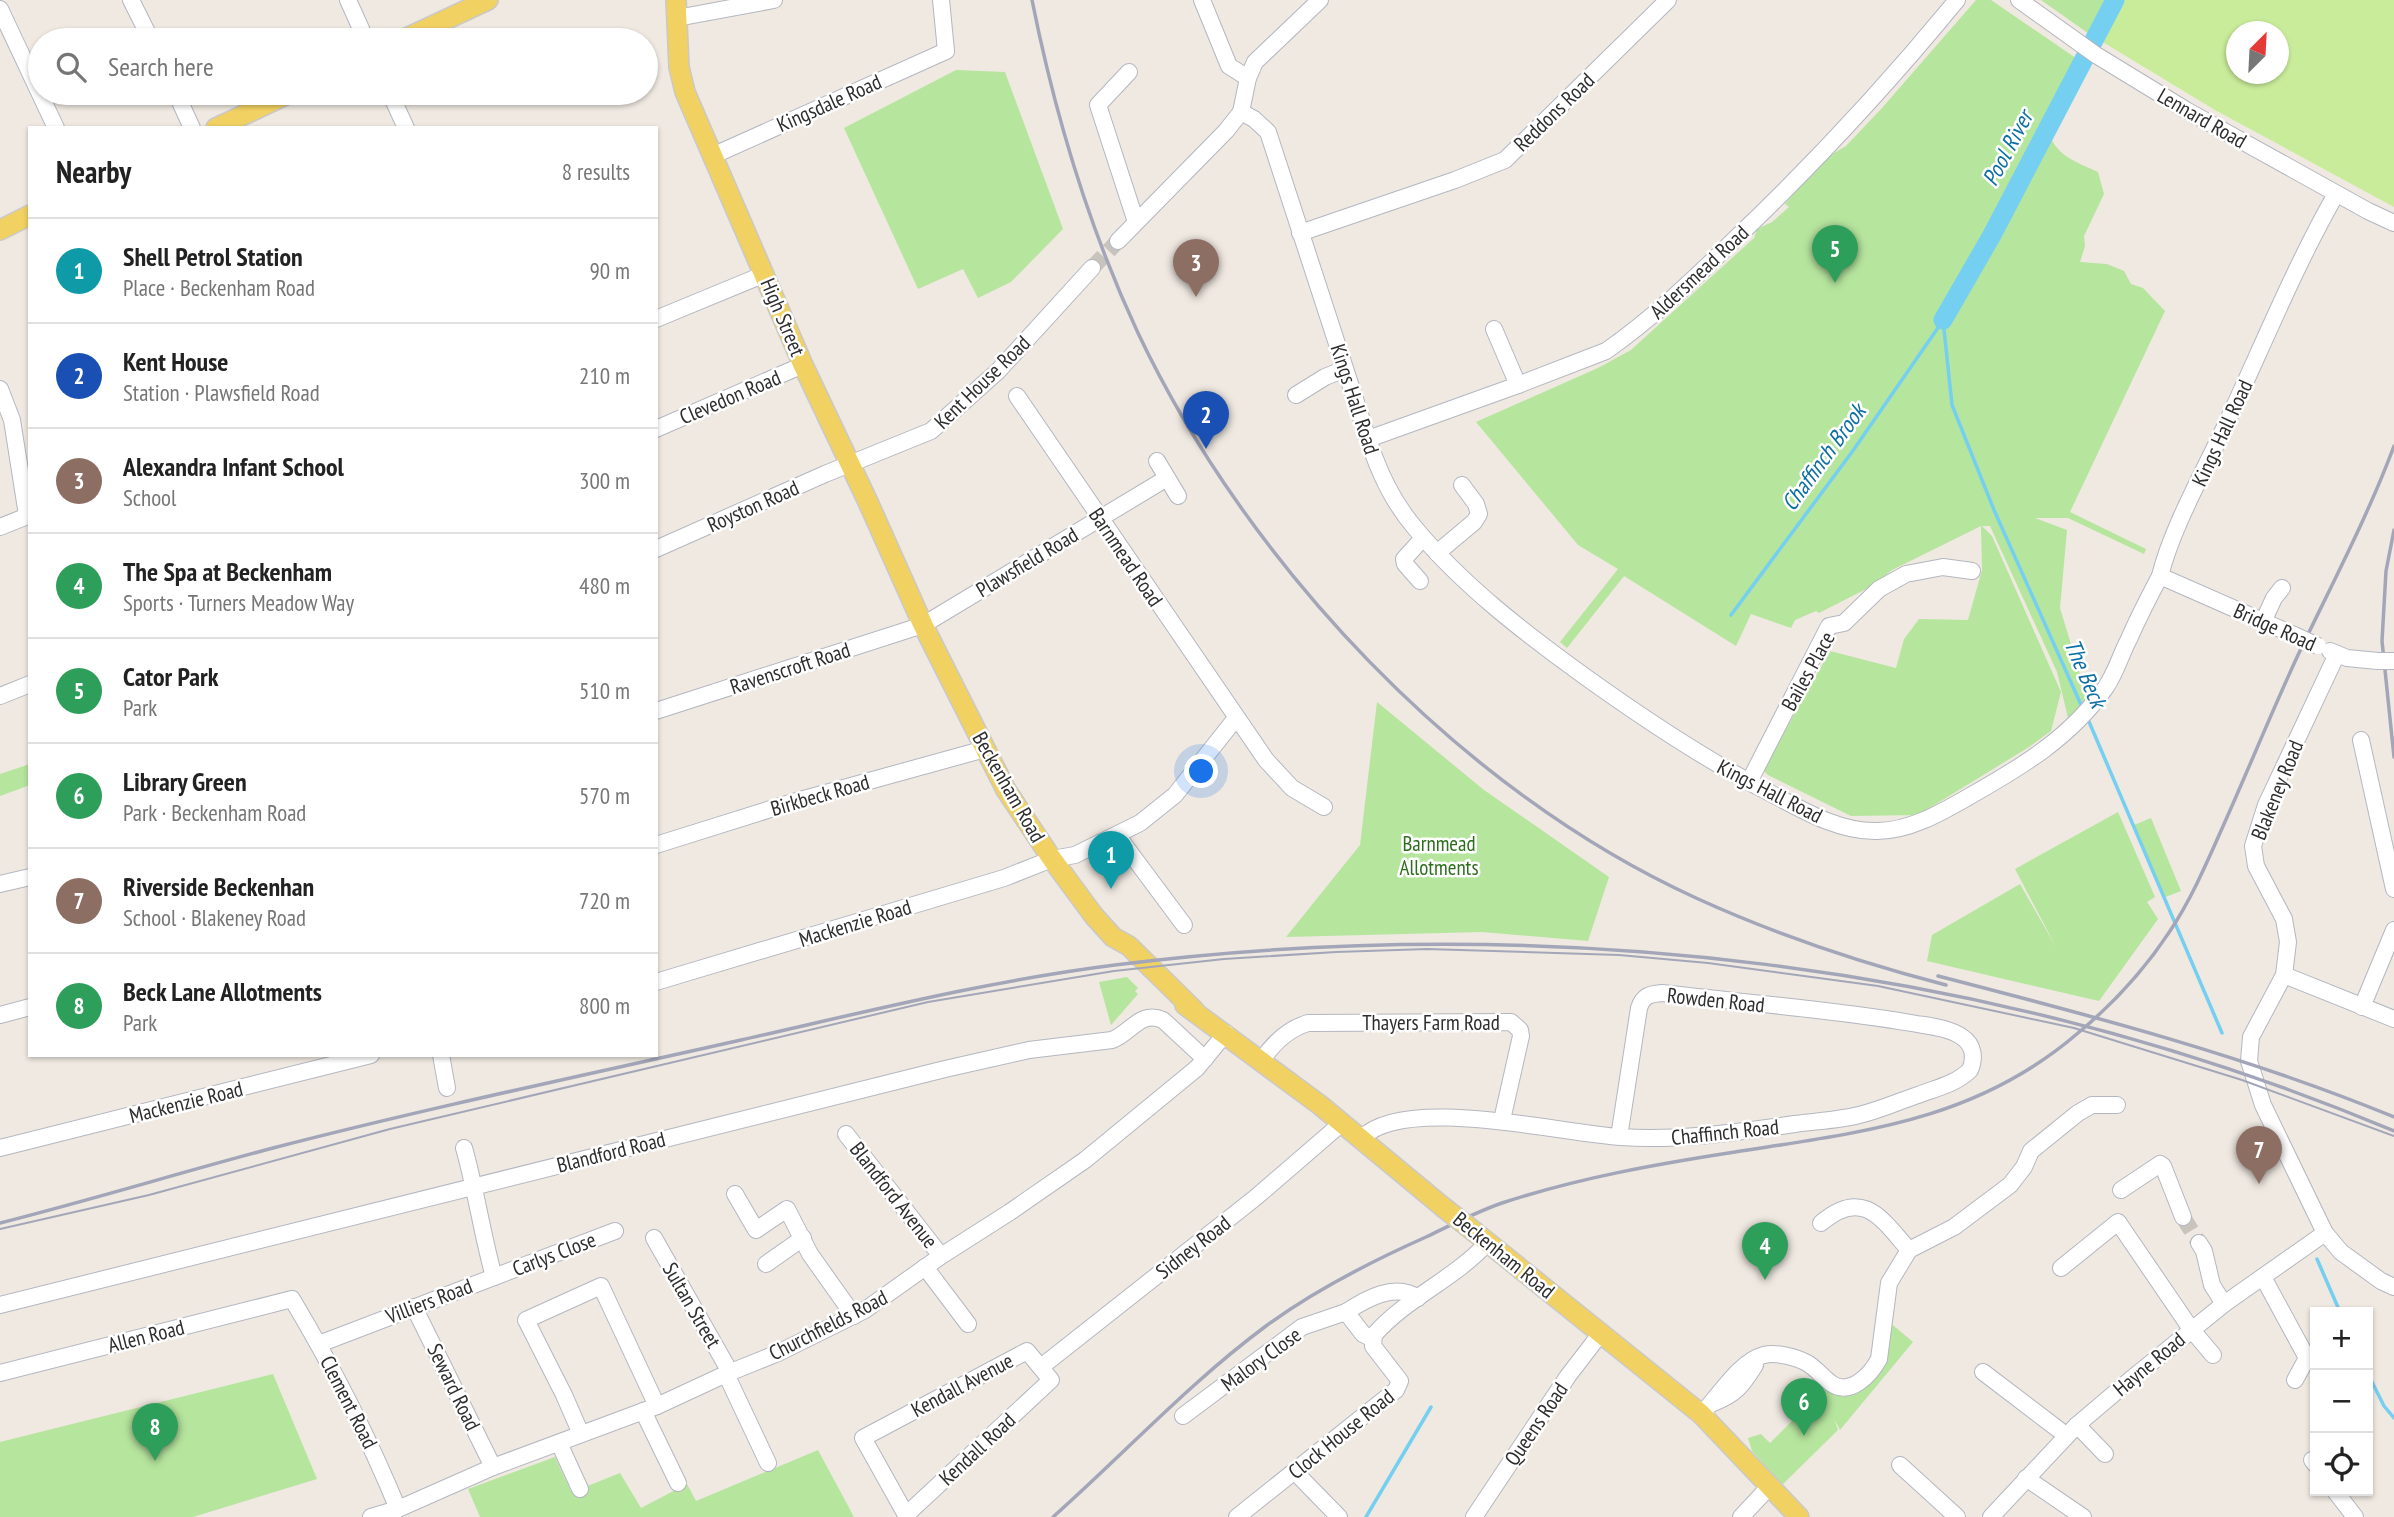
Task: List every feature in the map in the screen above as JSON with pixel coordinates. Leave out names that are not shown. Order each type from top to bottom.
[{"type":"main road","points":[[428,28],[488,0]]},
{"type":"main road","name":"High Street","points":[[676,9],[679,68],[685,92],[803,365],[923,625]]},
{"type":"main road","points":[[220,126],[265,105]]},
{"type":"main road","points":[[0,230],[28,216]]},
{"type":"main road","name":"Beckenham Road","points":[[923,625],[1006,790],[1090,912],[1113,937],[1119,953],[1154,987],[1194,1010],[1226,1033],[1362,1138],[1443,1207],[1479,1244],[1706,1409],[1799,1517]]},
{"type":"street","points":[[131,0],[145,28]]},
{"type":"street","points":[[348,0],[361,28]]},
{"type":"street","points":[[676,9],[774,0]]},
{"type":"street","name":"Kingsdale Road","points":[[712,156],[946,51],[941,0]]},
{"type":"street","points":[[1202,0],[1229,66],[1248,78]]},
{"type":"street","points":[[1118,241],[1226,131],[1241,112],[1248,78],[1255,62],[1320,0]]},
{"type":"street","name":"Reddons Road","points":[[1300,233],[1505,160],[1668,0]]},
{"type":"street","name":"Aldersmead Road","points":[[1367,439],[1606,351],[1661,309],[1801,176],[1957,0]]},
{"type":"street","name":"Lennard Road","points":[[2019,0],[2079,44],[2186,110],[2336,194],[2394,223]]},
{"type":"street","points":[[0,9],[28,67]]},
{"type":"street","points":[[1129,72],[1098,104],[1136,222]]},
{"type":"street","points":[[46,105],[56,126]]},
{"type":"street","points":[[181,105],[191,126]]},
{"type":"street","points":[[395,105],[405,126]]},
{"type":"street","name":"Kings Hall Road","points":[[1241,112],[1254,119],[1268,132],[1384,484],[1423,538],[1489,601],[1555,655],[1649,722],[1749,782],[1828,821],[1855,829],[1877,831],[1902,828],[1953,806],[2023,766],[2075,725],[2088,711],[2111,678],[2160,576],[2188,505],[2336,194]]},
{"type":"street","name":"Kent House Road","points":[[850,465],[931,431],[998,371],[1092,268]]},
{"type":"street","points":[[658,318],[765,274]]},
{"type":"street","points":[[1494,330],[1518,385]]},
{"type":"street","name":"Clevedon Road","points":[[658,428],[803,365]]},
{"type":"street","points":[[1296,395],[1325,377],[1345,369]]},
{"type":"street","points":[[0,388],[12,420],[28,515],[0,527]]},
{"type":"street","name":"Barnmead Road","points":[[1017,396],[1266,760],[1293,788],[1324,807]]},
{"type":"street","points":[[1157,461],[1178,496]]},
{"type":"street","name":"Royston Road","points":[[658,548],[850,465]]},
{"type":"street","name":"Plawsfield Road","points":[[923,625],[1167,478]]},
{"type":"street","points":[[1437,553],[1474,522],[1479,514],[1476,504],[1462,485]]},
{"type":"street","points":[[1420,581],[1405,564],[1404,559],[1423,538]]},
{"type":"street","name":"Bailes Place","points":[[1749,782],[1829,626],[1844,623],[1879,589],[1906,574],[1943,567],[1972,571]]},
{"type":"street","name":"Bridge Road","points":[[2160,576],[2337,654],[2360,661],[2386,661]]},
{"type":"street","points":[[2263,622],[2274,598],[2282,588]]},
{"type":"street","name":"Ravenscroft Road","points":[[658,710],[923,625]]},
{"type":"street","name":"Blakeney Road","points":[[2337,654],[2266,805],[2253,846],[2256,866],[2284,919],[2288,942],[2284,975],[2251,1037],[2249,1061],[2263,1105],[2325,1233],[2341,1252],[2381,1281],[2394,1287]]},
{"type":"street","points":[[0,696],[28,685]]},
{"type":"street","points":[[1052,859],[1075,855],[1140,823],[1175,795],[1236,718]]},
{"type":"street","points":[[2361,740],[2394,889]]},
{"type":"street","name":"Birkbeck Road","points":[[658,844],[793,802],[985,749]]},
{"type":"street","points":[[1117,835],[1184,925]]},
{"type":"street","name":"Mackenzie Road","points":[[658,981],[1004,878],[1052,859]]},
{"type":"street","points":[[0,884],[28,877]]},
{"type":"street","points":[[2362,1007],[2394,930]]},
{"type":"street","points":[[2284,975],[2394,1019]]},
{"type":"street","name":"Rowden Road","points":[[1619,1137],[1639,1008],[1642,1001],[1651,994],[1662,993],[1889,1019]]},
{"type":"street","points":[[0,1014],[28,1007]]},
{"type":"street","name":"Blandford Road","points":[[0,1305],[1013,1053],[1112,1040],[1144,1018],[1163,1020],[1205,1059]]},
{"type":"street","name":"Chaffinch Road","points":[[1362,1138],[1378,1126],[1446,1117],[1502,1120],[1619,1137],[1678,1138],[1862,1114],[1952,1083],[1970,1070],[1973,1053],[1962,1037],[1947,1030],[1889,1019]]},
{"type":"street","name":"Thayers Farm Road","points":[[1262,1060],[1282,1036],[1294,1027],[1308,1023],[1511,1022],[1520,1030],[1521,1036],[1502,1120]]},
{"type":"street","name":"Churchfields Road","points":[[371,1517],[398,1509],[493,1467],[650,1408],[778,1353],[854,1316],[1085,1160],[1187,1077],[1226,1033]]},
{"type":"street","name":"Mackenzie Road","points":[[0,1148],[363,1057]]},
{"type":"street","points":[[441,1057],[447,1087]]},
{"type":"street","points":[[1706,1409],[1723,1387],[1760,1357],[1777,1355],[1806,1363],[1837,1387],[1846,1387],[1863,1380],[1879,1359],[1889,1283],[1909,1250],[1954,1227],[2010,1185],[2029,1169],[2031,1151],[2078,1113],[2092,1105],[2110,1110]]},
{"type":"street","name":"Sidney Road","points":[[1046,1374],[1342,1123]]},
{"type":"street","name":"Blandford Avenue","points":[[846,1134],[941,1256]]},
{"type":"street","name":"Villiers Road","points":[[319,1344],[494,1277],[464,1147]]},
{"type":"street","points":[[2121,1190],[2160,1164],[2183,1217]]},
{"type":"street","points":[[735,1194],[755,1230],[802,1199]]},
{"type":"street","points":[[1821,1223],[1833,1213],[1853,1208],[1870,1209],[1881,1217],[1909,1250]]},
{"type":"street","points":[[788,1209],[815,1261],[854,1316]]},
{"type":"street","points":[[2060,1268],[2119,1223],[2191,1329],[2213,1355]]},
{"type":"street","name":"Carlys Close","points":[[494,1277],[614,1231]]},
{"type":"street","name":"Hayne Road","points":[[1991,1517],[2072,1430],[2191,1329],[2325,1233]]},
{"type":"street","name":"Sultan Street","points":[[654,1238],[728,1373],[768,1464]]},
{"type":"street","points":[[766,1264],[803,1238]]},
{"type":"street","points":[[2199,1243],[2204,1251],[2212,1286],[2224,1304]]},
{"type":"street","points":[[1373,1339],[1377,1332],[1479,1244]]},
{"type":"street","points":[[925,1267],[968,1324]]},
{"type":"street","points":[[2263,1277],[2307,1358],[2295,1380]]},
{"type":"street","points":[[581,1434],[565,1395],[526,1320],[601,1286],[678,1483]]},
{"type":"street","points":[[1346,1312],[1380,1294],[1401,1292],[1418,1298]]},
{"type":"street","name":"Clement Road","points":[[292,1299],[319,1344],[374,1451],[398,1509]]},
{"type":"street","name":"Allen Road","points":[[0,1373],[292,1299]]},
{"type":"street","name":"Seward Road","points":[[414,1307],[493,1467]]},
{"type":"street","name":"Clock House Road","points":[[1237,1517],[1399,1387],[1400,1381],[1373,1346],[1373,1339],[1363,1334],[1346,1312]]},
{"type":"street","name":"Malory Close","points":[[1183,1416],[1302,1327],[1346,1312]]},
{"type":"street","name":"Queens Road","points":[[1474,1517],[1601,1333]]},
{"type":"street","name":"Kendall Avenue","points":[[863,1438],[1027,1351],[1046,1374]]},
{"type":"street","points":[[1983,1371],[2105,1454]]},
{"type":"street","name":"Kendall Road","points":[[863,1438],[905,1516],[1046,1374]]},
{"type":"street","points":[[559,1443],[580,1489]]},
{"type":"street","points":[[1900,1465],[1957,1517]]},
{"type":"street","points":[[1295,1472],[1339,1517]]},
{"type":"street","points":[[2026,1478],[2083,1517]]},
{"type":"street","points":[[1741,1517],[1770,1486]]},
{"type":"street","points":[[2339,1496],[2355,1517]]},
{"type":"green space","points":[[1976,0],[1991,0],[2086,65],[2049,130],[2055,145],[2061,151],[2074,161],[2098,172],[2104,194],[2084,236],[2085,246],[2080,262],[2107,264],[2124,271],[2131,284],[2143,288],[2165,311],[2070,512],[2146,549],[2144,554],[2068,518],[2035,518],[2067,530],[2060,608],[2086,694],[2086,711],[2068,718],[2057,672],[1990,526],[1982,526],[1992,536],[2061,692],[2051,731],[1918,815],[1851,816],[1768,775],[1763,770],[1830,651],[1896,668],[1904,639],[1919,619],[1968,620],[1982,570],[1981,526],[1892,570],[1872,586],[1819,613],[1816,611],[1795,620],[1791,628],[1751,614],[1736,646],[1624,576],[1567,648],[1560,642],[1618,569],[1578,545],[1476,422],[1598,368],[1631,350],[1754,238],[1757,229],[1772,222],[1789,207],[1785,204],[1809,175],[1846,146]]},
{"type":"green space","points":[[2041,0],[2112,0],[2092,36]]},
{"type":"green space","points":[[2120,0],[2394,0],[2394,207],[2215,110],[2101,41]]},
{"type":"green space","points":[[956,70],[1005,72],[1063,229],[1011,282],[978,298],[963,269],[918,289],[844,128]]},
{"type":"green space","name":"Barnmead Allotments","points":[[1377,702],[1484,790],[1609,877],[1588,941],[1482,932],[1286,937],[1360,845]]},
{"type":"green space","points":[[28,765],[28,786],[0,796],[0,774]]},
{"type":"green space","points":[[2118,812],[2155,897],[2147,902],[2158,919],[2099,1001],[1927,961],[1932,935],[2020,884],[2056,947],[2015,869]]},
{"type":"green space","points":[[2151,818],[2181,891],[2163,898],[2134,825]]},
{"type":"green space","points":[[1127,977],[1138,988],[1135,991],[1138,994],[1111,1025],[1099,982]]},
{"type":"green space","points":[[1888,1321],[1913,1342],[1840,1430],[1834,1419],[1838,1430],[1782,1485],[1752,1451],[1748,1438],[1761,1434],[1770,1443],[1824,1389],[1843,1397],[1852,1393],[1853,1396],[1854,1389],[1862,1385]]},
{"type":"green space","points":[[273,1374],[317,1479],[193,1517],[0,1517],[0,1442]]},
{"type":"green space","points":[[818,1450],[854,1517],[480,1517],[468,1489],[555,1457],[571,1491],[620,1473],[641,1508],[687,1484],[696,1501]]},
{"type":"waterway","name":"Pool River","points":[[1943,320],[1992,235],[2115,0]]},
{"type":"waterway","name":"The Beck","points":[[1943,320],[1952,405],[1994,510],[2082,707]]},
{"type":"waterway","name":"Chaffinch Brook","points":[[1731,615],[1852,452],[1942,322]]},
{"type":"waterway","name":"The Beck","points":[[2087,717],[2222,1033]]},
{"type":"waterway","name":"The Beck","points":[[2317,1259],[2338,1307]]},
{"type":"waterway","name":"The Beck","points":[[2373,1384],[2384,1406],[2394,1418]]},
{"type":"waterway","name":"Chaffinch Brook","points":[[1366,1517],[1431,1407]]},
{"type":"tunnel","points":[[1092,268],[1118,241]]},
{"type":"tunnel","points":[[2183,1217],[2199,1243]]},
{"type":"tram line","points":[[0,1229],[149,1195],[390,1129],[928,1002],[1114,971],[1224,959],[1336,952],[1427,949],[1619,955],[1708,963],[1878,986],[2074,1028],[2242,1080],[2394,1136]]},
{"type":"railway","points":[[1032,0],[1051,86],[1075,170],[1104,252],[1138,333],[1184,419],[1239,504],[1301,586],[1370,662],[1445,733],[1525,797],[1609,853],[1696,898],[1757,924],[1851,958],[1946,985]]},
{"type":"railway","points":[[1053,1517],[1183,1395],[1266,1326],[1323,1289],[1464,1219],[1531,1194],[1589,1179],[1872,1129],[1916,1118],[1999,1086],[2039,1063],[2078,1033],[2104,1010],[2139,972],[2170,931],[2199,879],[2394,446]]},
{"type":"railway","points":[[2394,530],[2386,571],[2382,641],[2394,757]]},
{"type":"railway","points":[[0,1223],[331,1133],[926,998],[1115,965],[1277,950],[1440,944],[1603,949],[1765,964],[1926,990],[2085,1026],[2241,1073],[2394,1131]]},
{"type":"railway","points":[[1938,976],[2226,1056],[2394,1117]]},
{"type":"place","name":"Cator Park","points":[[1835,283]]},
{"type":"place","name":"Alexandra Infant School","points":[[1196,297]]},
{"type":"place","name":"Kent House","points":[[1206,449]]},
{"type":"place","name":"Shell Petrol Station","points":[[1111,889]]},
{"type":"place","name":"Riverside Beckenhan","points":[[2259,1184]]},
{"type":"place","name":"The Spa at Beckenham","points":[[1765,1280]]},
{"type":"place","name":"Library Green","points":[[1804,1436]]},
{"type":"place","name":"Beck Lane Allotments","points":[[155,1461]]}]
